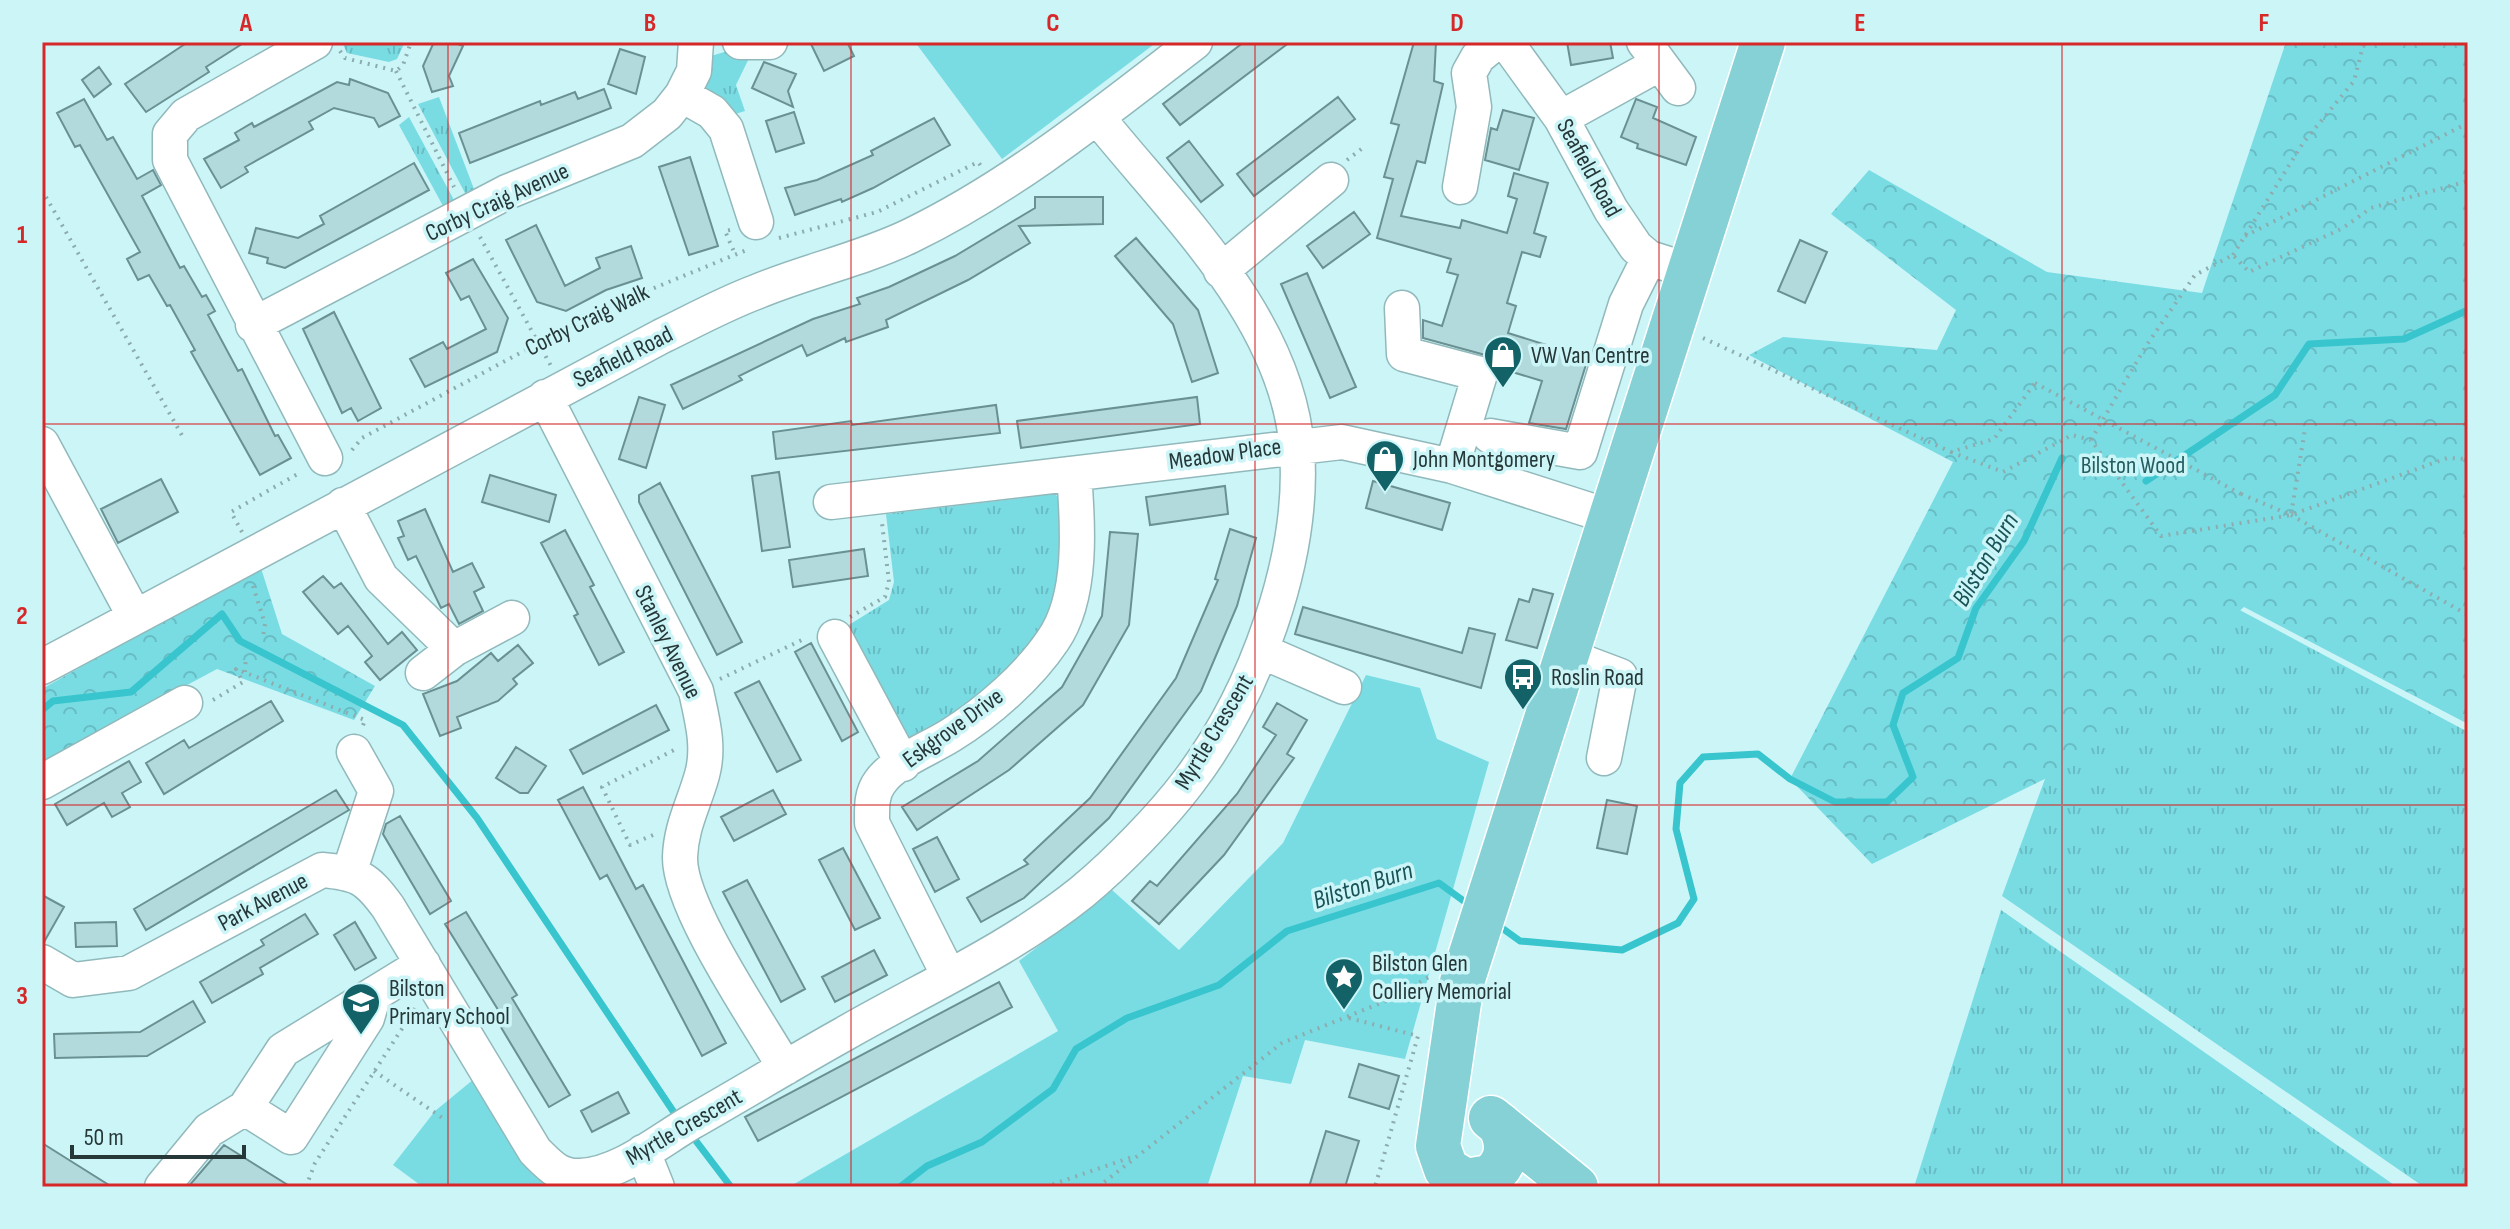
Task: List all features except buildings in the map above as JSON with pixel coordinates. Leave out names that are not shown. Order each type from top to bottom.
[{"type":"main road","points":[[1455,1169],[1452,1046],[1455,1012],[1672,324],[1669,264],[1763,42]]},
{"type":"main road","points":[[1452,1046],[1490,1119],[1507,1139],[1506,1155],[1455,1169]]},
{"type":"main road","points":[[1455,1169],[1450,1121],[1464,1113],[1490,1119],[1571,1184]]},
{"type":"main road","points":[[1455,1169],[1571,1184]]},
{"type":"street","points":[[315,42],[186,115],[170,134],[170,160],[253,325],[328,461]]},
{"type":"street","points":[[740,42],[770,42]]},
{"type":"street","name":"Seafield Road","points":[[42,667],[545,397],[756,292],[865,256],[911,236],[995,188],[1097,117],[1195,42]]},
{"type":"street","points":[[1460,187],[1474,107],[1469,73],[1478,57],[1496,42]]},
{"type":"street","name":"Seafield Road","points":[[1506,42],[1561,118],[1611,210],[1636,247],[1669,264]]},
{"type":"street","name":"Corby Craig Avenue","points":[[253,325],[507,192],[632,141],[667,114],[682,95],[694,71],[701,43]]},
{"type":"street","points":[[1561,118],[1660,65]]},
{"type":"street","points":[[682,95],[712,112],[726,129],[765,235]]},
{"type":"street","name":"Myrtle Crescent","points":[[577,1182],[643,1152],[785,1068],[1009,944],[1084,890],[1190,781],[1236,704],[1261,651],[1288,555],[1299,495],[1297,445],[1284,383],[1261,326],[1221,271],[1097,117]]},
{"type":"street","points":[[1221,271],[1331,180]]},
{"type":"street","points":[[1490,436],[1580,452],[1626,304],[1669,264]]},
{"type":"street","points":[[1402,308],[1404,354],[1480,374],[1452,466]]},
{"type":"street","name":"Stanley Avenue","points":[[545,397],[696,691],[705,735],[702,774],[683,823],[680,861],[690,904],[785,1068]]},
{"type":"street","name":"Meadow Place","points":[[831,503],[1342,442],[1452,466],[1611,517]]},
{"type":"street","points":[[42,444],[135,617]]},
{"type":"street","name":"Eskgrove Drive","points":[[949,976],[872,823],[872,800],[881,781],[955,733],[1016,683],[1055,639],[1075,581],[1079,526],[1074,474]]},
{"type":"street","points":[[343,505],[381,578],[454,649]]},
{"type":"street","points":[[423,673],[454,649],[512,618]]},
{"type":"street","points":[[835,637],[903,764]]},
{"type":"street","points":[[1261,651],[1344,687]]},
{"type":"street","points":[[1567,656],[1620,676],[1604,758]]},
{"type":"street","points":[[42,782],[185,703]]},
{"type":"street","points":[[354,752],[376,791],[349,873],[371,883],[535,1151],[555,1172],[577,1182]]},
{"type":"street","name":"Park Avenue","points":[[42,962],[73,980],[129,973],[322,870],[349,873]]},
{"type":"street","points":[[162,1187],[209,1130],[245,1108],[283,1050],[374,994],[430,976]]},
{"type":"street","points":[[245,1108],[291,1137],[367,1018],[374,994]]},
{"type":"street","points":[[643,1152],[657,1187]]},
{"type":"path","points":[[334,42],[345,58],[396,71],[403,65],[411,42]]},
{"type":"path","points":[[2091,440],[2146,346],[2195,275],[2233,255],[2303,143],[2354,81],[2364,42]]},
{"type":"path","points":[[2245,236],[2468,123]]},
{"type":"path","name":"Corby Craig Walk","points":[[248,556],[231,512],[301,472],[358,447],[362,438],[598,311],[765,235],[877,212],[978,162],[995,188]]},
{"type":"path","points":[[2233,255],[2249,272],[2343,228],[2371,208],[2468,181]]},
{"type":"path","points":[[42,190],[183,437]]},
{"type":"path","points":[[1672,324],[1951,452],[2003,472],[2072,435],[2091,440],[2161,536],[2291,515],[2447,458],[2468,459]]},
{"type":"path","points":[[1951,452],[1994,439],[2035,383],[2241,494],[2291,515],[2468,615]]},
{"type":"path","points":[[2291,515],[2305,429]]},
{"type":"path","points":[[248,556],[265,624],[263,637]]},
{"type":"path","points":[[245,672],[246,656]]},
{"type":"path","points":[[243,682],[234,671],[245,672],[365,720],[354,752]]},
{"type":"path","points":[[683,823],[630,845],[602,787],[705,735]]},
{"type":"path","points":[[1098,1187],[1282,1043],[1386,1001],[1480,928]]},
{"type":"path","points":[[306,1187],[315,1163],[425,993],[430,976]]},
{"type":"path","points":[[1347,1017],[1418,1036],[1375,1187]]},
{"type":"path","points":[[374,1071],[444,1119]]},
{"type":"path","points":[[1045,1187],[1135,1156]]},
{"type":"green space","points":[[342,42],[405,42],[397,59],[389,62],[347,53]]},
{"type":"green space","points":[[915,42],[1157,42],[1002,159]]},
{"type":"green space","name":"Bilston Wood","points":[[2286,42],[2468,42],[2468,537],[2464,539],[2468,542],[2468,724],[2244,607],[2063,770],[1872,864],[1790,779],[1953,462],[1749,355],[1783,337],[1937,350],[1956,310],[1831,214],[1869,170],[2047,272],[2202,293]]},
{"type":"green space","points":[[731,50],[752,52],[736,85],[745,111],[732,115],[705,92],[701,73],[711,56]]},
{"type":"green space","points":[[439,97],[474,189],[465,193],[418,104]]},
{"type":"green space","points":[[409,117],[454,200],[443,206],[399,125]]},
{"type":"green space","points":[[1033,490],[1049,490],[1061,499],[1065,559],[1055,607],[1042,632],[1007,674],[964,710],[917,743],[905,743],[844,628],[889,600],[894,582],[886,514],[1023,498]]},
{"type":"green space","points":[[260,565],[282,634],[375,686],[354,720],[217,669],[42,763],[42,689]]},
{"type":"green space","points":[[2236,608],[2468,732],[2468,1187],[2424,1187],[2002,896],[2049,768]]},
{"type":"green space","points":[[1366,675],[1420,688],[1437,739],[1489,762],[1405,1059],[1305,1040],[1291,1084],[1243,1076],[1207,1187],[789,1187],[1058,1031],[1019,961],[1112,890],[1179,950],[1283,843]]},
{"type":"green space","points":[[2001,910],[2397,1187],[1914,1187]]},
{"type":"green space","points":[[474,1079],[515,1152],[561,1187],[423,1187],[393,1165],[435,1111]]},
{"type":"waterway","name":"Bilston Burn","points":[[2146,481],[2275,395],[2309,344],[2404,339],[2468,310]]},
{"type":"waterway","name":"Bilston Burn","points":[[1495,923],[1520,941],[1622,950],[1678,923],[1694,899],[1676,829],[1680,783],[1703,757],[1758,754],[1790,779],[1835,802],[1887,802],[1913,777],[1893,725],[1903,693],[1958,658],[1976,608],[2024,541],[2062,458]]},
{"type":"waterway","points":[[42,710],[53,701],[131,692],[222,614],[240,641],[403,725],[477,818],[673,1111]]},
{"type":"waterway","name":"Bilston Burn","points":[[900,1187],[927,1166],[982,1142],[1053,1089],[1076,1049],[1127,1018],[1219,985],[1287,931],[1439,883],[1472,907]]},
{"type":"waterway","points":[[696,1141],[731,1187]]},
{"type":"place","name":"VW Van Centre","points":[[1503,389]]},
{"type":"place","name":"John Montgomery","points":[[1385,493]]},
{"type":"place","name":"Roslin Road","points":[[1523,711]]},
{"type":"place","name":"Bilston Glen Colliery Memorial","points":[[1344,1011]]},
{"type":"place","name":"Bilston Primary School","points":[[361,1036]]}]
